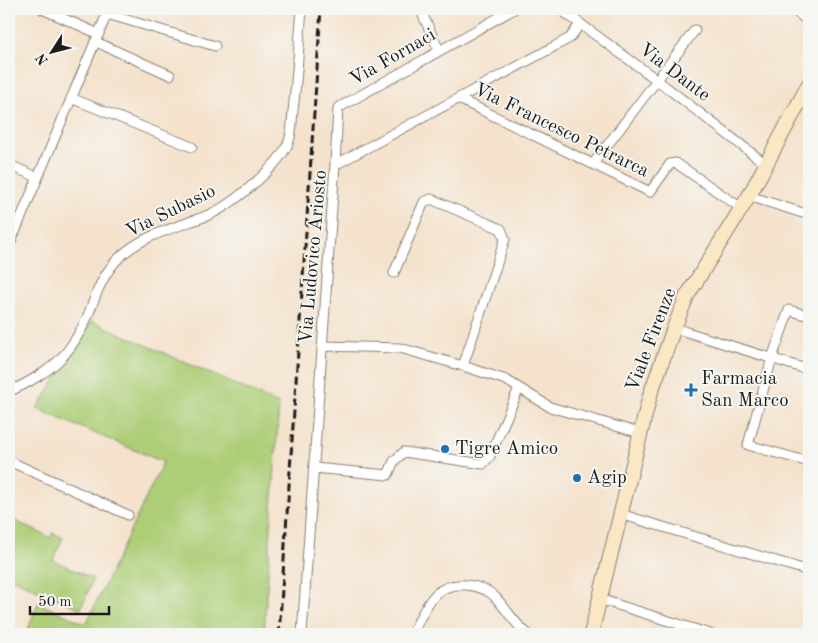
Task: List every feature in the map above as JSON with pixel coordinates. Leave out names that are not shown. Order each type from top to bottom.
[{"type":"main road","name":"Viale Firenze","points":[[590,634],[650,396],[674,328],[687,296],[767,165],[809,84]]},
{"type":"street","points":[[42,9],[170,75]]},
{"type":"street","name":"Via Subasio","points":[[9,390],[46,370],[63,356],[86,320],[102,279],[115,262],[132,246],[167,230],[209,215],[256,182],[278,159],[289,141],[297,82],[302,9]]},
{"type":"street","points":[[420,9],[439,50]]},
{"type":"street","name":"Via Fornaci","points":[[335,165],[338,108],[514,9]]},
{"type":"street","name":"Via Dante","points":[[560,9],[657,80],[767,165]]},
{"type":"street","points":[[793,9],[809,22]]},
{"type":"street","points":[[9,246],[108,12],[216,46]]},
{"type":"street","name":"Via Ludovico Ariosto","points":[[302,634],[335,165],[570,38],[580,24]]},
{"type":"street","points":[[593,164],[696,30]]},
{"type":"street","points":[[71,98],[192,148]]},
{"type":"street","name":"Via Francesco Petrarca","points":[[458,99],[650,192],[670,164],[676,163],[745,202]]},
{"type":"street","points":[[9,165],[37,177]]},
{"type":"street","points":[[394,273],[424,202],[431,199],[501,230],[505,239],[463,366]]},
{"type":"street","points":[[745,202],[809,215]]},
{"type":"street","points":[[809,316],[789,310],[772,358],[748,444],[809,462]]},
{"type":"street","points":[[674,328],[809,370]]},
{"type":"street","points":[[322,346],[400,348],[506,380],[550,407],[640,433]]},
{"type":"street","points":[[314,468],[388,475],[394,461],[404,452],[483,464],[490,456],[519,388]]},
{"type":"street","points":[[9,461],[128,515]]},
{"type":"street","points":[[620,514],[809,571]]},
{"type":"street","points":[[412,634],[434,594],[444,587],[456,584],[471,585],[494,595],[515,623],[528,634]]},
{"type":"street","points":[[599,600],[710,634]]},
{"type":"green space","points":[[92,321],[279,404],[264,634],[26,634],[38,603],[86,624],[163,462],[37,409]]},
{"type":"green space","points":[[9,518],[51,538],[53,533],[63,538],[53,560],[93,579],[81,609],[9,577]]},
{"type":"railway","points":[[279,634],[321,9]]},
{"type":"place","name":"Farmacia San Marco","points":[[691,390]]},
{"type":"place","name":"Tigre Amico","points":[[445,449]]},
{"type":"place","name":"Agip","points":[[577,478]]}]
